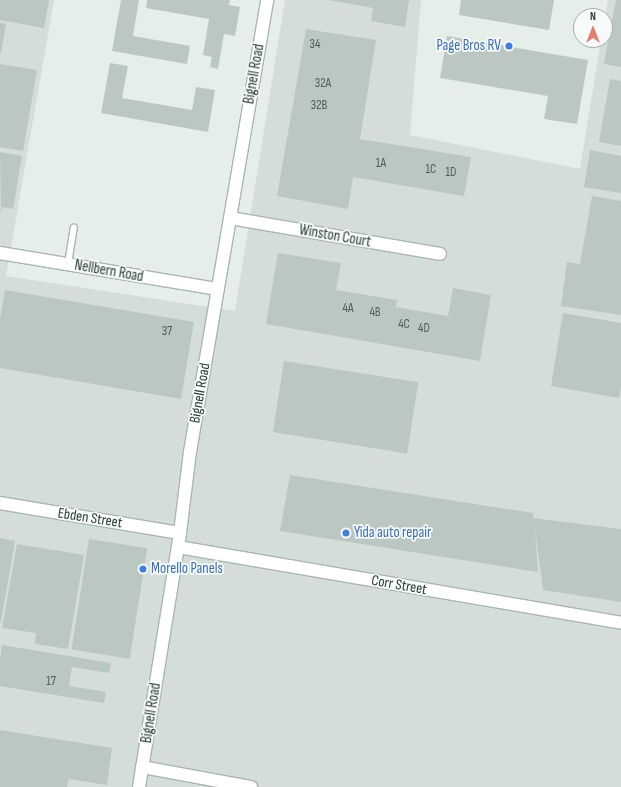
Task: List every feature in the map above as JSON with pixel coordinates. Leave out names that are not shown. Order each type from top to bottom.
[{"type":"street","name":"Bignell Road","points":[[139,787],[178,547],[190,452],[267,0]]},
{"type":"street","name":"Winston Court","points":[[230,218],[440,254]]},
{"type":"street","name":"Nellbern Road","points":[[0,253],[218,289]]},
{"type":"street","name":"Ebden Street","points":[[0,503],[180,533]]},
{"type":"street","name":"Corr Street","points":[[178,547],[621,623]]},
{"type":"street","points":[[142,767],[251,787]]},
{"type":"lane","points":[[68,264],[74,227]]},
{"type":"shaded area","points":[[0,0],[54,0],[6,276],[235,311],[285,0],[421,0],[410,135],[580,169],[600,48],[613,48],[613,8],[607,8],[608,0],[621,0],[621,787],[0,787]]},
{"type":"building","points":[[0,0],[49,0],[44,28],[0,20]]},
{"type":"building","points":[[121,0],[139,0],[133,36],[190,46],[187,64],[112,51]]},
{"type":"building","points":[[147,0],[230,0],[229,5],[240,7],[235,36],[224,34],[218,69],[210,67],[212,57],[203,55],[209,19],[146,8]]},
{"type":"building","points":[[329,0],[409,0],[405,27],[371,21],[373,8]]},
{"type":"building","points":[[461,0],[554,0],[549,30],[459,15]]},
{"type":"building","points":[[616,0],[621,0],[621,67],[604,64],[607,48],[613,48],[613,16]]},
{"type":"building","points":[[0,23],[6,24],[1,53],[0,53]]},
{"type":"building","points":[[306,29],[376,40],[360,139],[471,157],[464,196],[353,177],[348,209],[277,196]]},
{"type":"building","points":[[447,36],[588,60],[577,124],[544,119],[548,96],[440,78]]},
{"type":"building","points":[[110,63],[128,66],[122,98],[192,110],[196,87],[215,90],[208,132],[101,113]]},
{"type":"building","points":[[0,64],[37,70],[23,151],[0,147]]},
{"type":"building","points":[[610,79],[621,81],[621,146],[599,142]]},
{"type":"building","points":[[590,150],[621,156],[621,193],[584,187]]},
{"type":"building","points":[[0,152],[22,156],[13,209],[2,207],[1,216]]},
{"type":"building","points":[[592,196],[621,201],[621,315],[561,306],[567,262],[580,264]]},
{"type":"building","points":[[278,253],[341,263],[336,290],[397,300],[396,307],[448,316],[453,288],[491,295],[480,361],[266,324]]},
{"type":"building","points":[[5,290],[194,322],[181,399],[0,368],[0,319]]},
{"type":"building","points":[[563,313],[621,323],[621,387],[619,398],[551,386]]},
{"type":"building","points":[[284,361],[418,382],[407,453],[273,432]]},
{"type":"building","points":[[290,475],[533,513],[533,518],[621,529],[621,602],[543,590],[535,528],[538,572],[280,531]]},
{"type":"building","points":[[0,538],[15,541],[1,622],[0,622]]},
{"type":"building","points":[[89,539],[147,548],[130,659],[71,650]]},
{"type":"building","points":[[17,544],[84,555],[68,649],[35,644],[36,633],[2,628]]},
{"type":"building","points":[[2,645],[111,663],[109,673],[72,667],[69,686],[106,692],[104,703],[0,686],[0,660]]},
{"type":"building","points":[[0,730],[112,748],[107,785],[69,779],[67,787],[0,787]]},
{"type":"place","name":"Page Bros RV","points":[[509,46]]},
{"type":"place","name":"Yida auto repair","points":[[346,533]]},
{"type":"place","name":"Morello Panels","points":[[143,569]]}]
